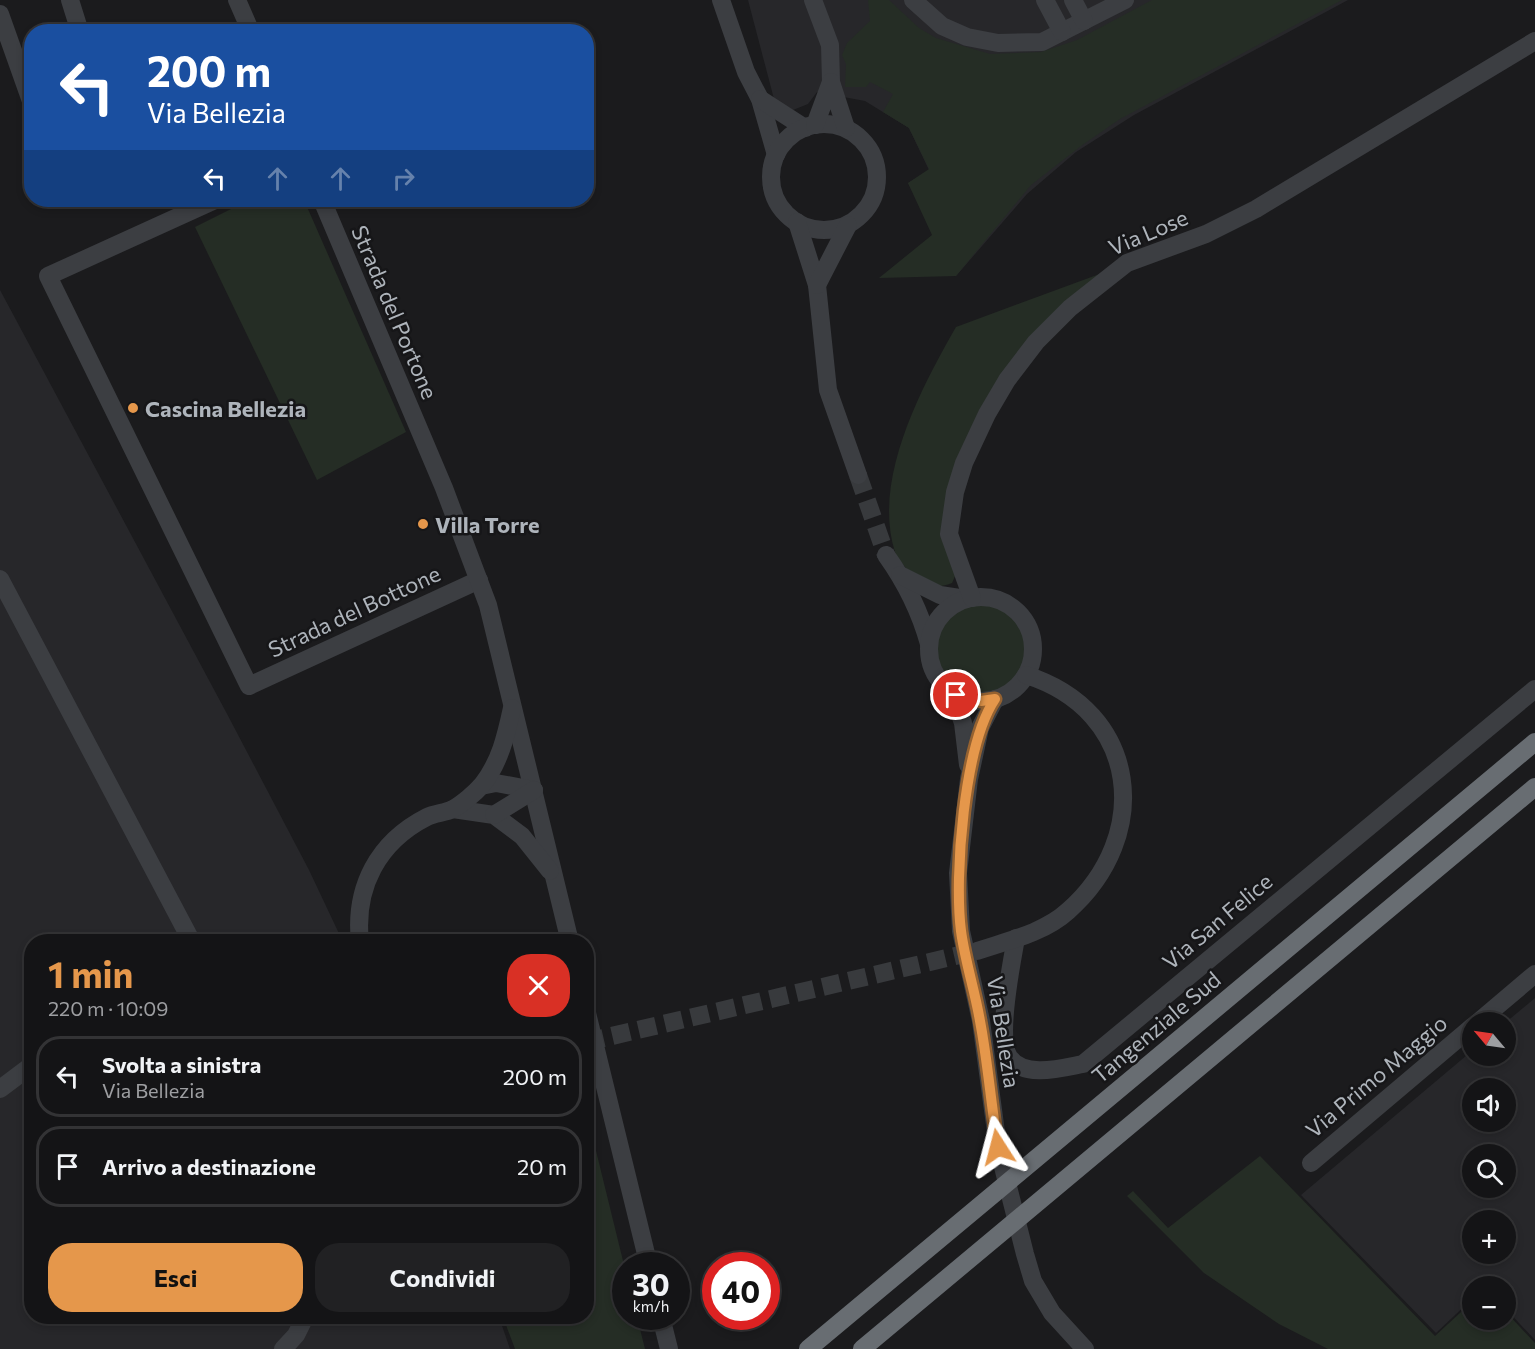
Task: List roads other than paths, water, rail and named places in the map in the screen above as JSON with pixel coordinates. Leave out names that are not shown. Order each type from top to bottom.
[{"type":"highway","name":"Tangenziale Sud","points":[[808,1349],[1535,742]]},
{"type":"highway","points":[[862,1349],[1535,787]]},
{"type":"street","points":[[70,0],[78,24]]},
{"type":"street","points":[[237,0],[248,24]]},
{"type":"street","points":[[721,0],[746,72],[760,99],[776,155]]},
{"type":"street","points":[[813,0],[830,45],[831,82],[846,128]]},
{"type":"street","points":[[913,0],[942,26],[967,37],[998,43],[1042,42],[1125,0]]},
{"type":"street","points":[[1045,0],[1062,32]]},
{"type":"street","points":[[1073,0],[1084,21]]},
{"type":"street","points":[[0,14],[24,82]]},
{"type":"street","name":"Via Lose","points":[[969,599],[949,534],[955,492],[964,463],[987,414],[1007,380],[1036,342],[1070,308],[1127,263],[1206,234],[1256,209],[1535,40]]},
{"type":"street","points":[[810,126],[831,82]]},
{"type":"street","points":[[760,99],[810,126]]},
{"type":"street","points":[[817,285],[849,225],[872,201],[877,184],[877,167],[871,151],[860,137],[846,128],[831,124],[810,126],[786,140],[776,155],[771,172],[772,190],[780,206],[797,222],[821,231],[849,225]]},
{"type":"street","name":"Strada del Bottone","points":[[200,207],[48,276],[249,686],[478,580]]},
{"type":"street","name":"Strada del Portone","points":[[325,207],[424,442],[488,605],[568,934]]},
{"type":"street","points":[[797,222],[817,285],[828,390],[858,475]]},
{"type":"street","name":"Via Bellezia","points":[[886,555],[900,575],[922,618],[931,663],[941,682],[952,691],[963,723],[969,779]]},
{"type":"street","name":"Via Bellezia","points":[[900,575],[940,595],[969,599],[987,597],[1009,605],[1019,613],[1033,641],[1033,654],[1026,675],[1013,690],[995,699],[980,728],[969,779],[958,873],[962,932],[981,1021],[998,1147],[1025,1254],[1033,1281],[1052,1313],[1085,1349]]},
{"type":"street","points":[[0,579],[188,934]]},
{"type":"street","points":[[929,646],[936,623],[944,613],[969,599]]},
{"type":"street","points":[[977,951],[1016,938],[1066,913],[1092,887],[1104,869],[1118,834],[1123,792],[1115,752],[1088,709],[1059,689],[1026,675]]},
{"type":"street","name":"Via San Felice","points":[[1016,938],[1005,1013],[1005,1041],[1009,1057],[1019,1065],[1034,1070],[1050,1071],[1083,1064],[1535,689]]},
{"type":"street","points":[[952,691],[968,700],[995,699]]},
{"type":"street","points":[[359,934],[361,898],[370,871],[384,848],[405,830],[430,816],[453,809],[481,786],[493,769],[504,745],[513,704]]},
{"type":"street","points":[[481,786],[496,783],[534,790]]},
{"type":"street","points":[[494,815],[534,790]]},
{"type":"street","points":[[453,809],[494,815],[522,836],[555,877]]},
{"type":"street","name":"Via Primo Maggio","points":[[1490,1012],[1535,974]]},
{"type":"street","name":"Via Primo Maggio","points":[[1311,1163],[1462,1035]]},
{"type":"street","points":[[594,1042],[646,1252]]},
{"type":"street","points":[[0,1089],[24,1071]]},
{"type":"street","points":[[283,1349],[296,1335],[302,1324]]},
{"type":"street","points":[[664,1330],[669,1349]]},
{"type":"tunnel","points":[[858,475],[886,555]]},
{"type":"tunnel","points":[[594,1040],[977,951]]},
{"type":"place","name":"Cascina Bellezia","points":[[133,408]]},
{"type":"place","name":"Villa Torre","points":[[423,524]]}]
